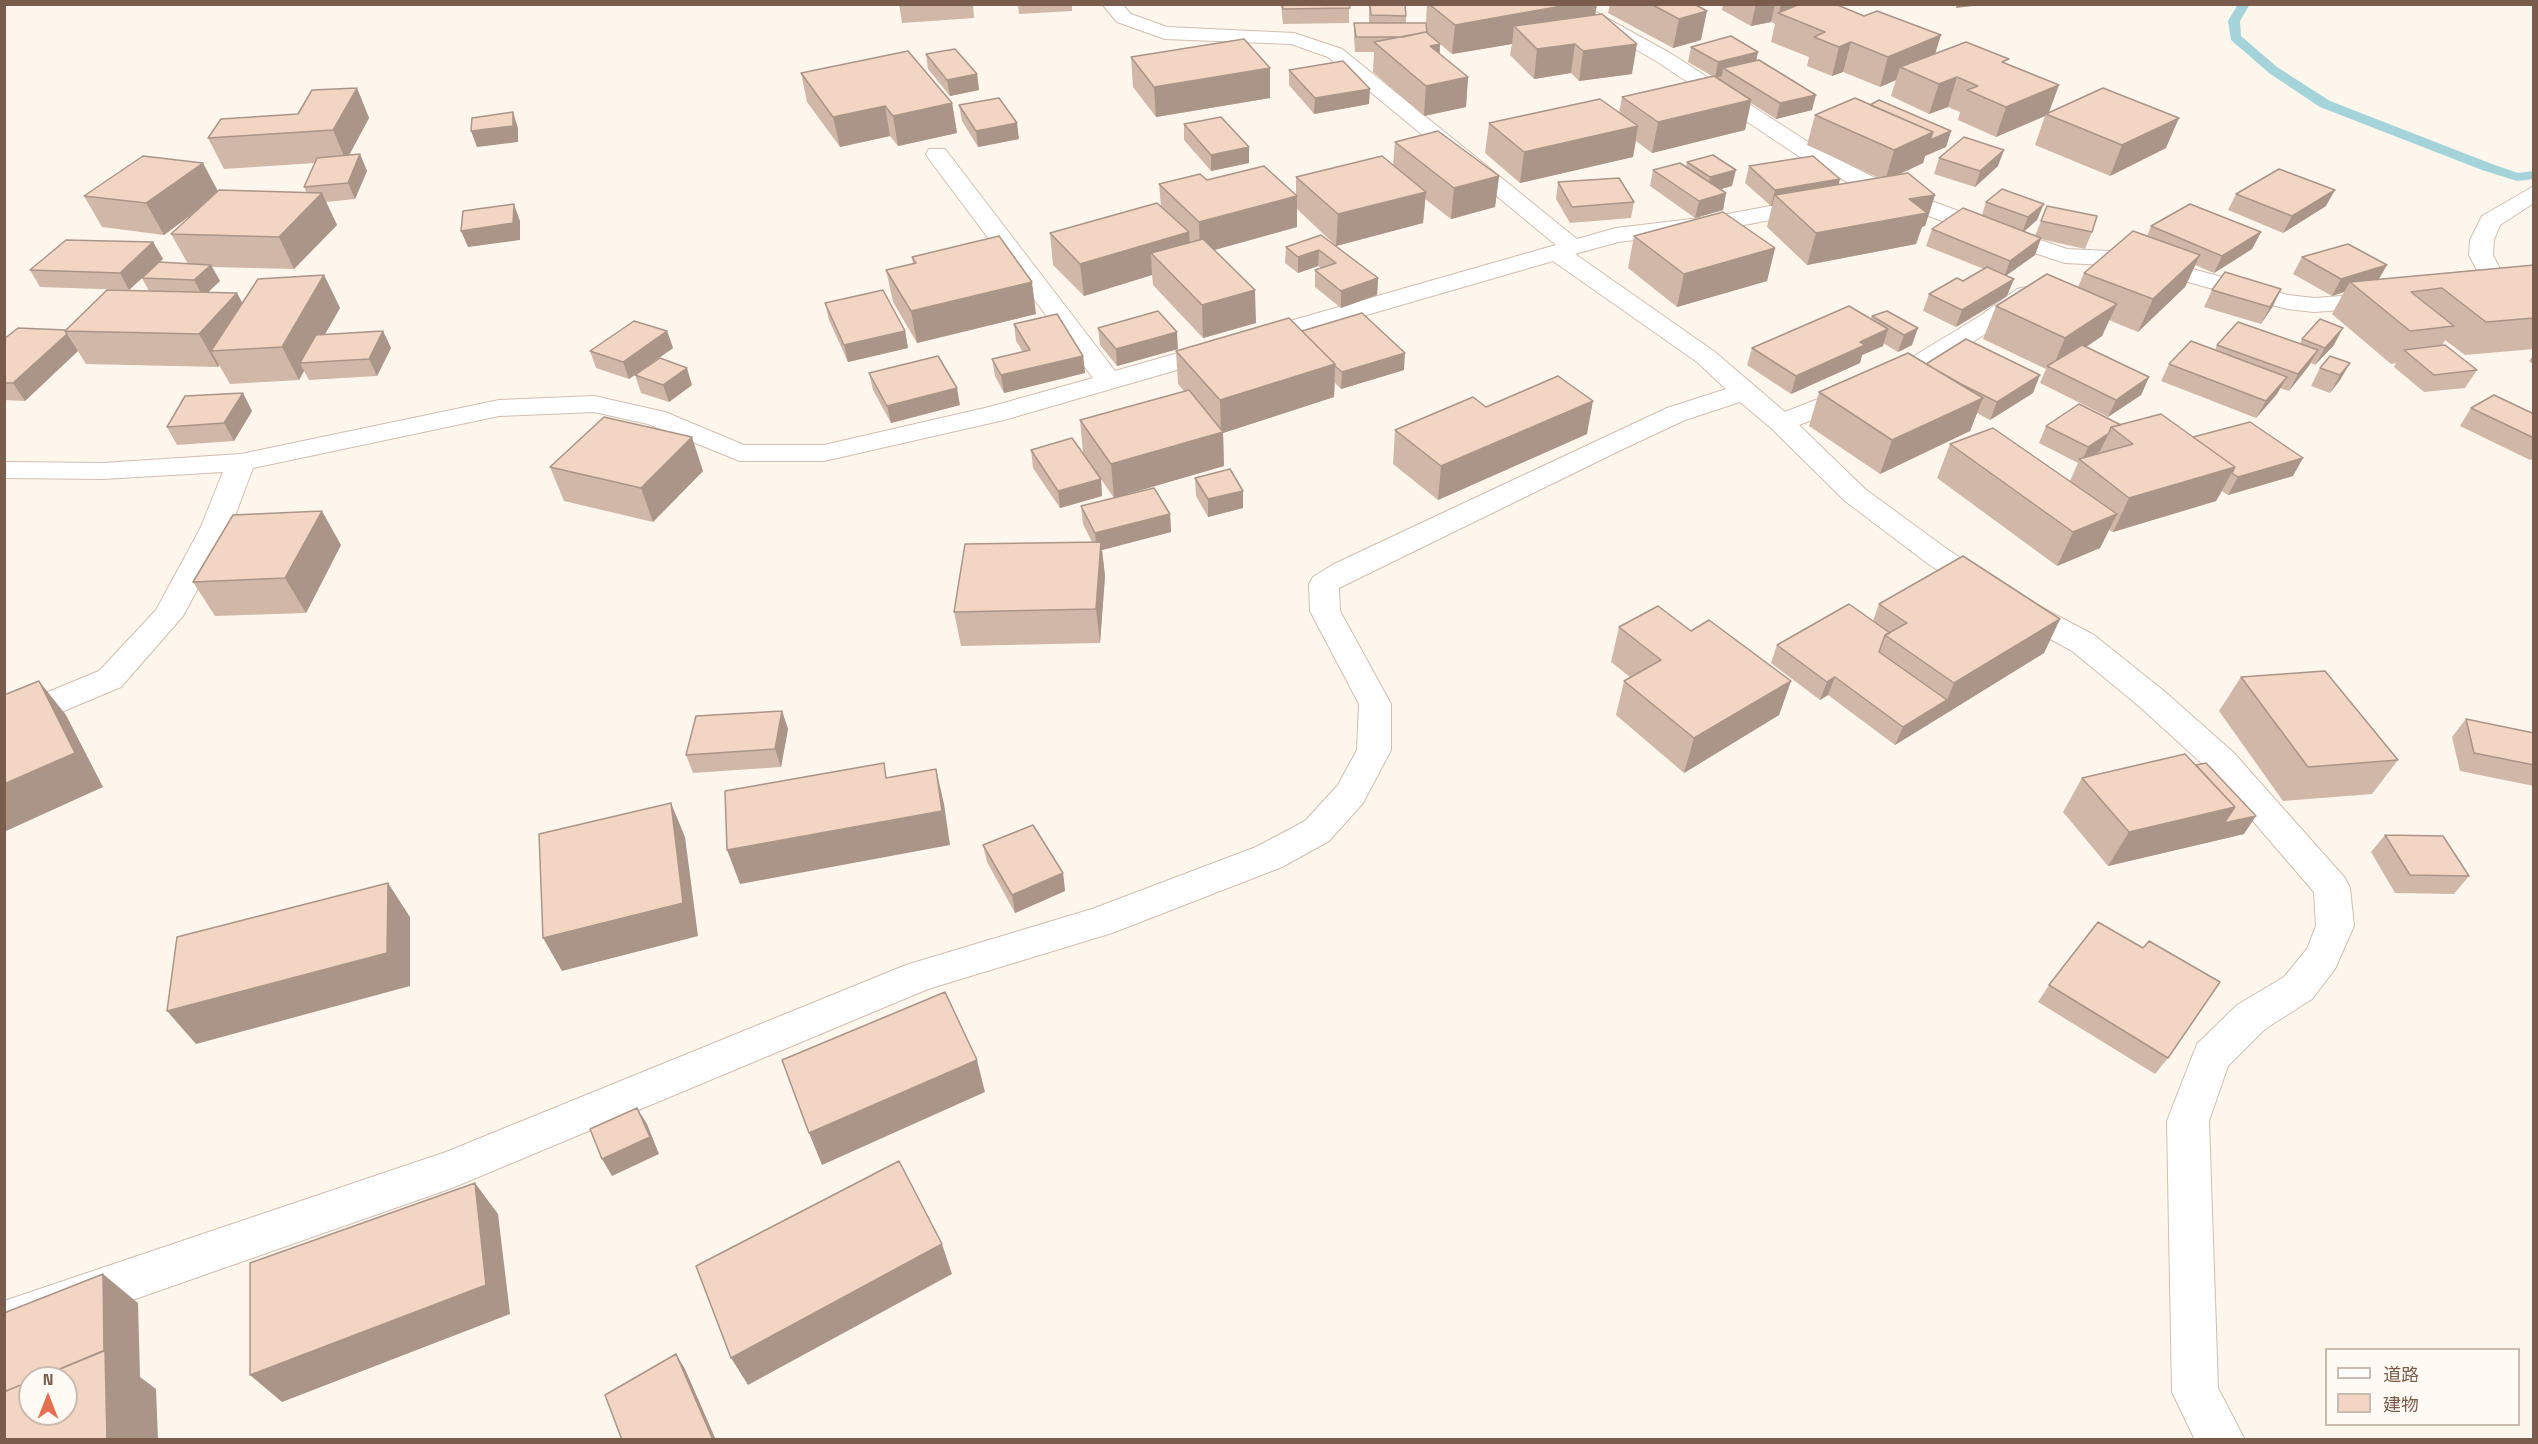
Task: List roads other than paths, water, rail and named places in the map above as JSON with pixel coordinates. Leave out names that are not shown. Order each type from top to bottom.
[{"type":"street","points":[[1111,4],[1124,18],[1165,33],[1294,39],[1335,53],[1564,249],[1706,357],[1781,422],[1855,495],[1937,556],[2005,601],[2083,643],[2152,699],[2221,761],[2332,888],[2335,926],[2322,958],[2298,988],[2252,1017],[2211,1056],[2188,1120],[2195,1392],[2221,1440]]},
{"type":"street","points":[[1566,4],[1663,57],[1814,156],[1883,190],[2065,256],[2130,259],[2287,302],[2351,303],[2408,297]]},
{"type":"street","points":[[937,154],[1109,381]]},
{"type":"street","points":[[4,470],[103,471],[241,462],[499,408],[594,404],[656,418],[740,453],[824,453],[995,414],[1616,235],[1717,223],[1883,190]]},
{"type":"street","points":[[2474,292],[2516,290],[2481,255],[2482,240],[2490,221],[2534,193]]},
{"type":"street","points":[[1781,422],[1811,413],[1900,376],[1989,321],[2037,286],[2065,256]]},
{"type":"street","points":[[4,1323],[452,1169],[919,976],[1099,922],[1269,857],[1317,831],[1351,794],[1374,750],[1375,704],[1324,611],[1324,584],[1345,571],[1623,438],[1676,414],[1744,392]]},
{"type":"street","points":[[4,724],[110,679],[168,616],[215,529],[241,462]]},
{"type":"waterway","points":[[2244,4],[2234,21],[2235,37],[2273,70],[2325,104],[2487,167],[2517,177],[2534,175]]}]
